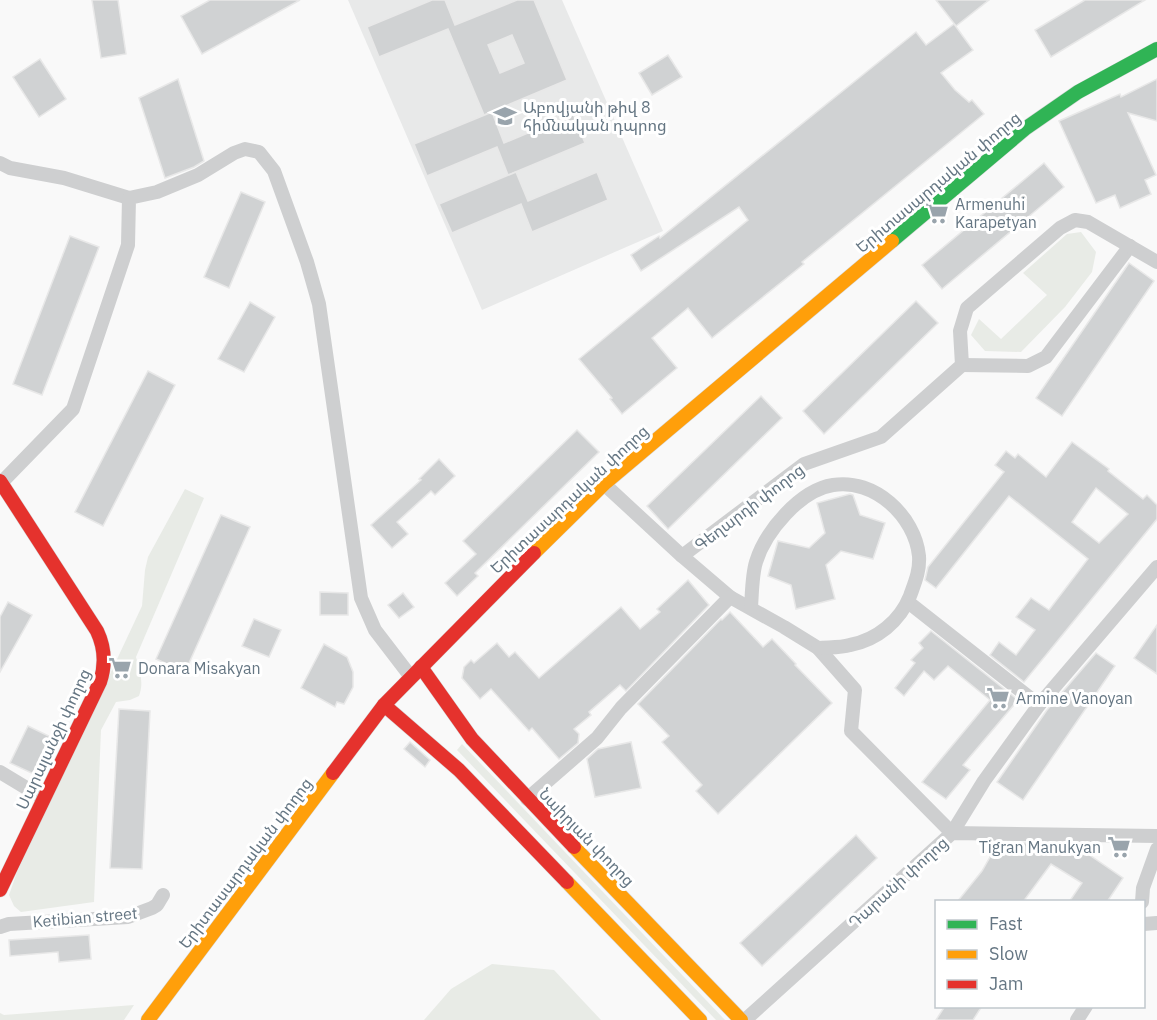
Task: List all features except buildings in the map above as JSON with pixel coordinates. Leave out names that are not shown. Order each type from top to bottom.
[{"type":"street","name":"Երիտասարդական փողոց","points":[[148,1020],[384,705],[604,484],[1026,128],[1078,93],[1157,49]]},
{"type":"street","points":[[0,163],[10,168],[64,178],[129,198],[157,192],[177,184],[245,149],[259,152],[274,171],[319,304],[361,598],[375,630],[416,672]]},
{"type":"street","points":[[1,482],[73,409],[128,245],[129,198]]},
{"type":"street","points":[[1130,246],[1046,357],[1028,366],[962,365],[960,331],[967,308],[1059,228],[1075,220],[1088,222],[1130,246],[1157,262]]},
{"type":"street","name":"Գեղարդի փողոց","points":[[682,556],[804,464],[881,437],[962,365]]},
{"type":"street","name":"Սարալանջի փողոց","points":[[0,890],[100,682],[104,668],[104,648],[96,631],[1,482]]},
{"type":"street","points":[[604,484],[730,597],[818,648],[855,690],[851,731],[952,833],[984,781],[1039,705],[1157,567]]},
{"type":"street","points":[[751,608],[756,562],[771,532],[791,508],[810,493],[833,485],[853,485],[874,492],[891,503],[904,519],[914,537],[919,555],[918,574],[908,602],[895,622],[873,637],[850,645],[818,648]]},
{"type":"street","points":[[527,799],[597,738],[621,708],[730,597]]},
{"type":"street","points":[[908,602],[1039,705]]},
{"type":"street","name":"Նաիրյան փողոց","points":[[416,672],[472,739],[527,799],[743,1020]]},
{"type":"street","points":[[384,705],[459,770],[700,1020]]},
{"type":"street","points":[[0,772],[43,798]]},
{"type":"street","name":"Դարանի փողոց","points":[[743,1020],[952,833],[1157,836]]},
{"type":"street","points":[[1142,900],[1143,888],[1157,849]]},
{"type":"street","name":"Ketibian street","points":[[0,927],[9,924],[128,917],[152,908],[163,896]]},
{"type":"shaded area","name":"Աբովյանի թիվ 8 հիմնական դպրոց","points":[[348,0],[562,0],[663,231],[482,310]]},
{"type":"shaded area","points":[[1081,232],[1096,252],[1092,272],[1065,307],[1021,352],[985,351],[971,335],[979,319],[1001,339],[1047,295],[1023,273],[1067,234]]},
{"type":"shaded area","points":[[185,489],[204,498],[136,657],[141,682],[139,696],[116,702],[101,730],[94,902],[21,912],[14,906],[9,895],[17,872],[142,606],[148,557]]},
{"type":"shaded area","points":[[462,744],[725,1020],[716,1020],[457,750]]},
{"type":"shaded area","points":[[492,964],[554,970],[601,1020],[424,1020],[451,989]]},
{"type":"shaded area","points":[[134,1005],[124,1020],[0,1020],[0,1013],[4,1015]]},
{"type":"traffic: fast","points":[[892,241],[1026,128],[1078,92],[1157,49]]},
{"type":"traffic: slow","points":[[534,553],[604,484],[892,241]]},
{"type":"traffic: slow","points":[[148,1020],[333,773]]},
{"type":"traffic: slow","points":[[574,847],[741,1020]]},
{"type":"traffic: slow","points":[[567,882],[700,1020]]},
{"type":"traffic: jam","points":[[0,481],[97,631],[102,644],[104,662],[100,682],[0,890]]},
{"type":"traffic: jam","points":[[333,773],[384,705],[534,553]]},
{"type":"traffic: jam","points":[[421,667],[472,739],[574,847]]},
{"type":"traffic: jam","points":[[384,705],[459,770],[567,882]]},
{"type":"place","name":"Աբովյանի թիվ 8 հիմնական դպրոց","points":[[505,116]]},
{"type":"place","name":"Armenuhi Karapetyan","points":[[937,213]]},
{"type":"place","name":"Donara Misakyan","points":[[120,668]]},
{"type":"place","name":"Armine Vanoyan","points":[[998,698]]},
{"type":"place","name":"Tigran Manukyan","points":[[1119,847]]}]
